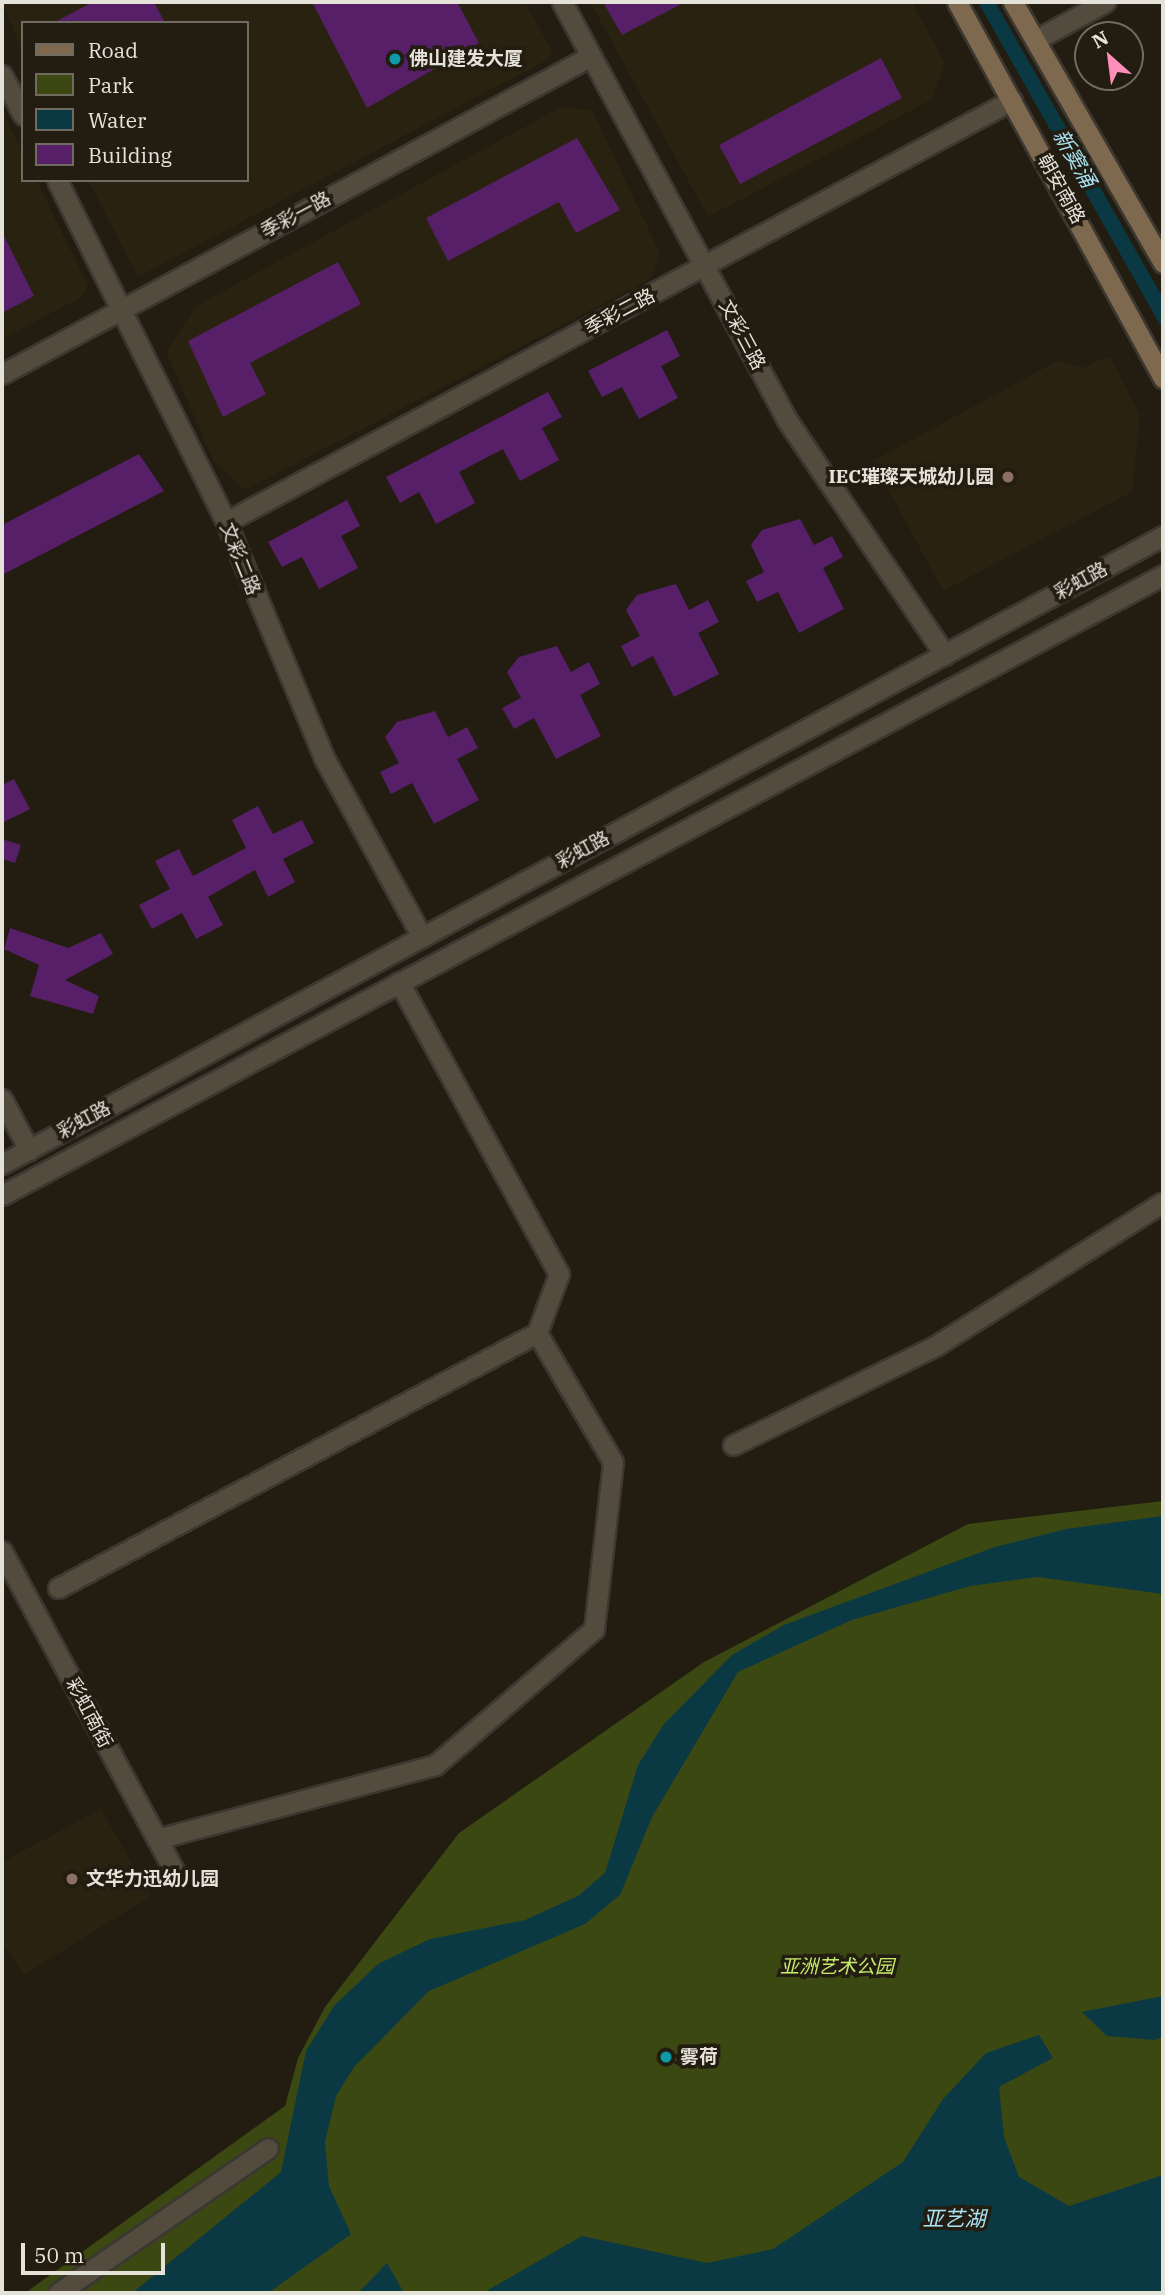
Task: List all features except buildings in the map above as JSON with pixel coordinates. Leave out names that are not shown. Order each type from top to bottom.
[{"type":"main road","name":"朝安南路","points":[[957,2],[1163,378]]},
{"type":"main road","points":[[1013,2],[1163,263]]},
{"type":"main road","points":[[1139,334],[1163,346]]},
{"type":"street","name":"文彩三路","points":[[562,2],[787,420],[945,655]]},
{"type":"street","points":[[1035,40],[1105,2]]},
{"type":"street","name":"季彩一路","points":[[2,374],[591,56]]},
{"type":"street","points":[[2,75],[21,111]]},
{"type":"street","name":"季彩二路","points":[[226,522],[1012,100]]},
{"type":"street","name":"文彩二路","points":[[58,182],[124,307],[226,522],[324,758],[422,937]]},
{"type":"street","name":"彩虹路","points":[[2,1164],[1163,536]]},
{"type":"street","name":"彩虹路","points":[[2,1195],[1163,575]]},
{"type":"street","points":[[58,1588],[537,1333],[559,1274],[399,982]]},
{"type":"street","points":[[2,1099],[29,1150]]},
{"type":"street","points":[[733,1445],[937,1345],[1163,1202]]},
{"type":"street","points":[[157,1839],[435,1765],[594,1629],[613,1462],[537,1333]]},
{"type":"street","name":"彩虹南街","points":[[2,1551],[176,1874]]},
{"type":"street","points":[[58,2293],[268,2148]]},
{"type":"shaded area","points":[[2,2],[525,2],[552,51],[545,61],[138,277],[89,182],[248,182],[248,21],[21,21],[21,48]]},
{"type":"shaded area","points":[[590,2],[912,2],[945,63],[931,100],[708,217]]},
{"type":"shaded area","points":[[561,107],[592,110],[660,253],[651,279],[245,490],[214,462],[166,352],[196,306]]},
{"type":"shaded area","points":[[2,110],[21,149],[21,182],[37,182],[88,285],[82,297],[2,339]]},
{"type":"shaded area","name":"IEC璀璨天城幼儿园","points":[[1110,356],[1140,415],[1132,492],[943,591],[873,461],[1059,360],[1082,368]]},
{"type":"shaded area","name":"文华力迅幼儿园","points":[[101,1809],[151,1896],[24,1975],[2,1943],[2,1862]]},
{"type":"green space","name":"亚洲艺术公园","points":[[1163,1501],[1163,2293],[25,2293],[285,2106],[298,2058],[325,2007],[459,1833],[704,1662],[968,1524]]},
{"type":"water","name":"新窦涌","points":[[978,2],[995,2],[1163,298],[1163,330]]},
{"type":"water","points":[[1163,1516],[1163,1594],[1037,1577],[970,1586],[852,1620],[738,1672],[652,1817],[620,1895],[585,1924],[429,1991],[354,2067],[336,2096],[325,2142],[329,2186],[351,2234],[268,2293],[132,2293],[281,2172],[306,2051],[334,2006],[378,1964],[430,1939],[525,1920],[578,1896],[605,1873],[638,1765],[664,1724],[732,1655],[784,1625],[995,1547],[1066,1529]]},
{"type":"water","points":[[1163,1996],[1163,2037],[1154,2040],[1107,2036],[1082,2012]]},
{"type":"water","name":"亚艺湖","points":[[1039,2035],[1053,2058],[999,2087],[1004,2137],[1019,2177],[1069,2206],[1163,2175],[1163,2293],[483,2293],[582,2236],[707,2263],[773,2249],[903,2162],[943,2099],[986,2053]]},
{"type":"water","points":[[387,2263],[404,2293],[358,2293]]},
{"type":"place","name":"佛山建发大厦","points":[[395,59]]},
{"type":"place","name":"IEC璀璨天城幼儿园","points":[[1008,477]]},
{"type":"place","name":"文华力迅幼儿园","points":[[72,1879]]},
{"type":"place","name":"雾荷","points":[[666,2057]]}]
